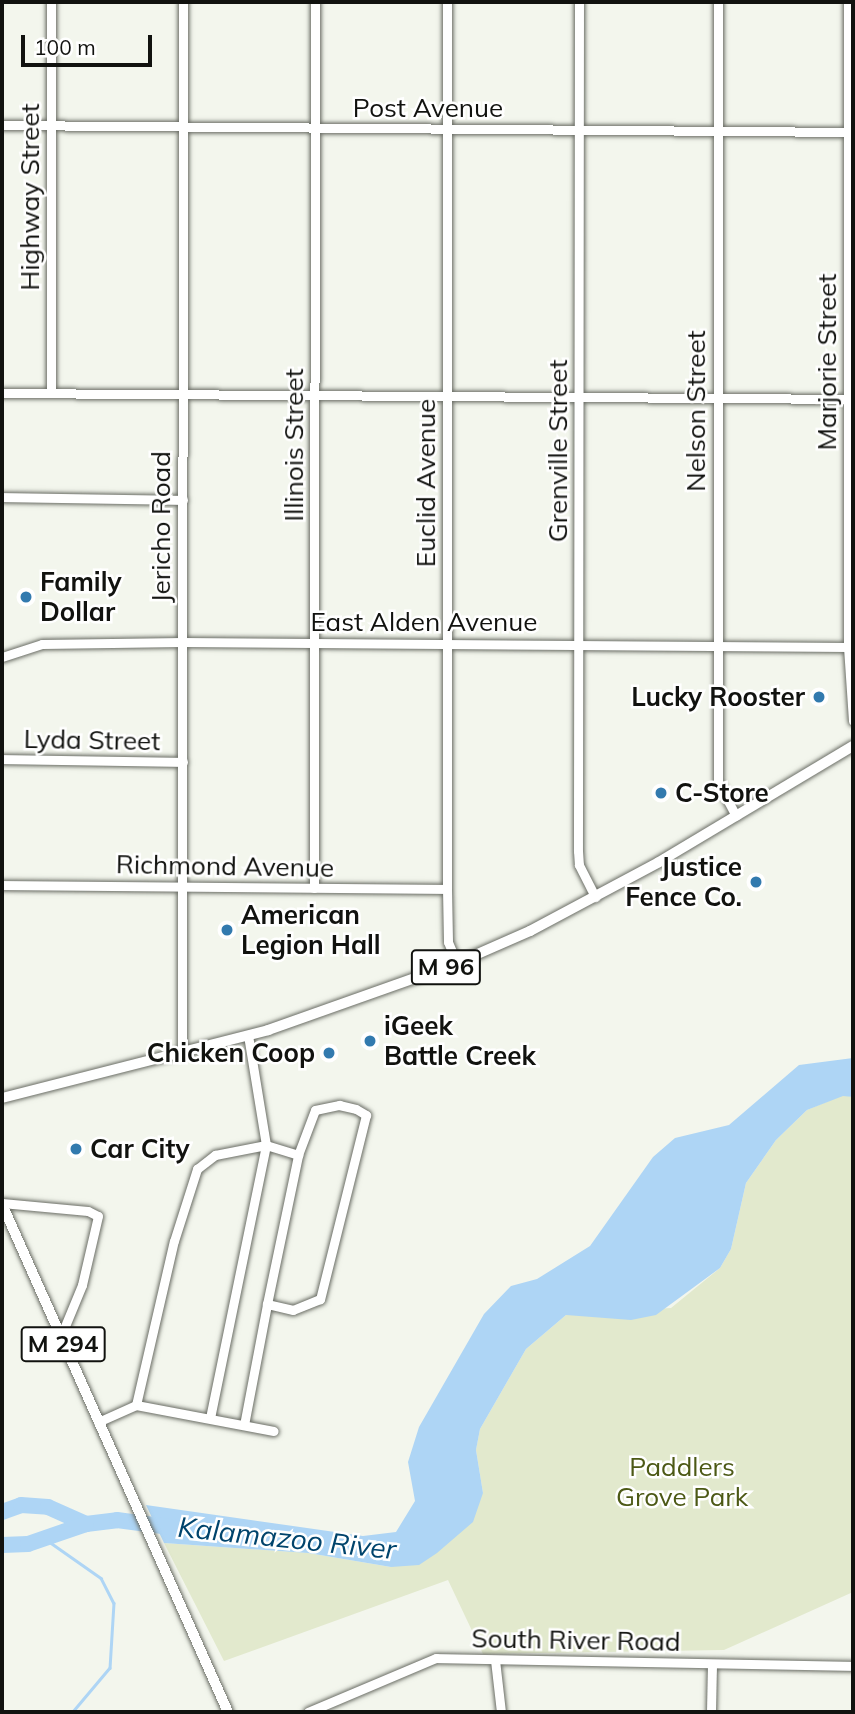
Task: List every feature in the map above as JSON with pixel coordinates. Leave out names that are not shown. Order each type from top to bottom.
[{"type":"main road","name":"M 96","points":[[2,1098],[251,1035],[457,963],[595,897],[736,817],[853,746]]},
{"type":"main road","name":"M 294","points":[[2,1203],[228,1712]]},
{"type":"street","name":"Highway Street","points":[[51,2],[51,393]]},
{"type":"street","name":"Jericho Road","points":[[182,1052],[183,2]]},
{"type":"street","name":"Illinois Street","points":[[314,888],[315,2]]},
{"type":"street","name":"Euclid Avenue","points":[[447,2],[447,889],[448,942],[457,963]]},
{"type":"street","name":"Grenville Street","points":[[579,2],[578,851],[579,864],[595,897]]},
{"type":"street","name":"Nelson Street","points":[[718,2],[718,782],[736,817]]},
{"type":"street","name":"Marjorie Street","points":[[848,2],[851,132],[848,647],[853,721]]},
{"type":"street","name":"Post Avenue","points":[[2,125],[851,132]]},
{"type":"street","points":[[2,393],[851,399]]},
{"type":"street","points":[[2,497],[183,500]]},
{"type":"street","name":"East Alden Avenue","points":[[2,657],[42,644],[182,642],[848,647]]},
{"type":"street","name":"Lyda Street","points":[[2,760],[183,762]]},
{"type":"street","name":"Richmond Avenue","points":[[2,885],[447,889]]},
{"type":"street","points":[[209,1418],[266,1146],[254,1074],[251,1035]]},
{"type":"street","points":[[244,1425],[267,1304],[298,1155],[315,1111],[339,1105],[366,1115],[320,1299],[293,1310],[267,1304]]},
{"type":"street","points":[[136,1405],[174,1241],[197,1169],[215,1155],[266,1146],[298,1155]]},
{"type":"street","points":[[2,1203],[74,1209],[98,1216],[82,1285],[60,1338]]},
{"type":"street","points":[[99,1422],[136,1405],[274,1431]]},
{"type":"street","name":"South River Road","points":[[308,1712],[436,1658],[853,1666]]},
{"type":"street","points":[[495,1660],[501,1712]]},
{"type":"street","points":[[711,1712],[712,1664]]},
{"type":"green space","name":"Paddlers Grove Park","points":[[843,1095],[853,1097],[853,1592],[724,1650],[483,1654],[448,1580],[224,1661],[164,1543],[308,1553],[391,1567],[483,1493],[476,1450],[480,1429],[526,1349],[566,1315],[671,1308],[720,1268],[731,1249],[746,1183],[776,1140],[807,1110]]},
{"type":"water","points":[[853,1058],[853,1097],[843,1096],[807,1110],[776,1140],[746,1183],[731,1249],[720,1268],[656,1315],[631,1320],[566,1315],[526,1349],[480,1429],[476,1450],[483,1493],[473,1522],[437,1553],[419,1565],[391,1567],[308,1553],[164,1543],[146,1505],[363,1536],[396,1532],[415,1501],[408,1462],[419,1427],[484,1314],[511,1286],[537,1279],[590,1246],[653,1157],[675,1138],[729,1125],[799,1065]]},
{"type":"waterway","name":"Kalamazoo River","points":[[2,1512],[21,1505],[48,1507],[86,1524],[117,1520],[177,1528]]},
{"type":"waterway","name":"Kalamazoo River","points":[[2,1545],[28,1544],[86,1524]]},
{"type":"waterway","points":[[44,1538],[101,1578],[114,1603],[110,1668],[73,1712]]},
{"type":"place","name":"Family Dollar","points":[[26,597]]},
{"type":"place","name":"Lucky Rooster","points":[[819,697]]},
{"type":"place","name":"C-Store","points":[[661,793]]},
{"type":"place","name":"Justice Fence Co.","points":[[756,882]]},
{"type":"place","name":"American Legion Hall","points":[[227,930]]},
{"type":"place","name":"iGeek Battle Creek","points":[[370,1041]]},
{"type":"place","name":"Chicken Coop","points":[[329,1053]]},
{"type":"place","name":"Car City","points":[[76,1149]]}]
